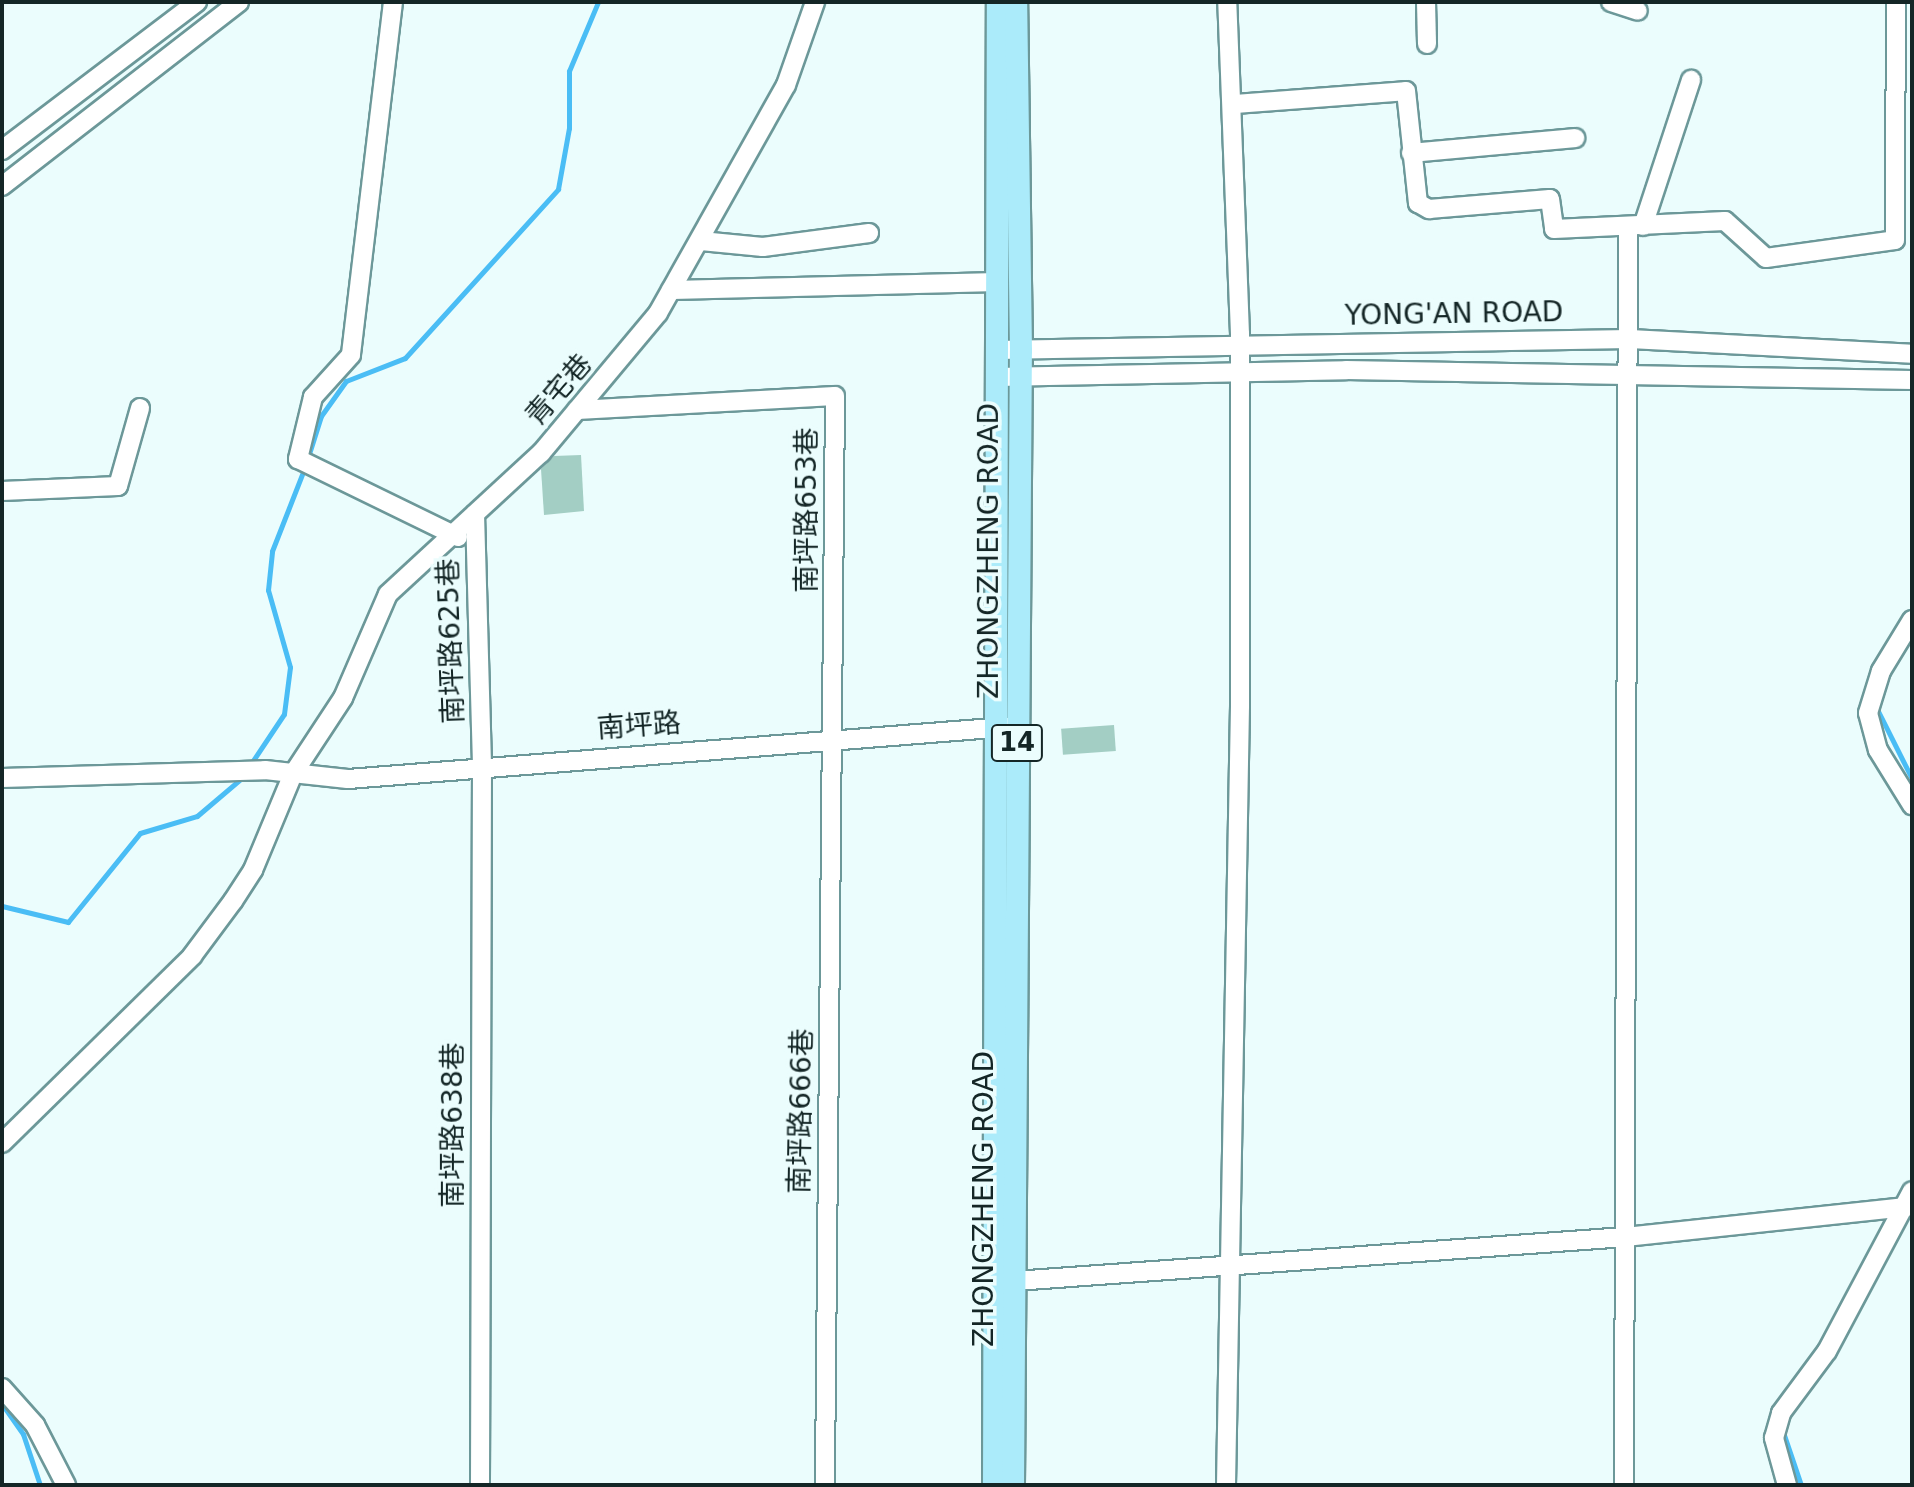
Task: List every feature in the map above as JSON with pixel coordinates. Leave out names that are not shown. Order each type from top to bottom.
[{"type":"main road","name":"ZHONGZHENG ROAD","points":[[998,2],[999,282],[996,350],[1009,376]]},
{"type":"main road","name":"ZHONGZHENG ROAD","points":[[994,1485],[1004,1282],[1009,376],[1021,351],[1016,2]]},
{"type":"main road","name":"ZHONGZHENG ROAD","points":[[1004,1282],[1013,1485]]},
{"type":"street","points":[[2,150],[197,2]]},
{"type":"street","points":[[2,186],[239,2]]},
{"type":"street","points":[[393,2],[351,355],[313,397],[298,459],[451,534],[476,542]]},
{"type":"street","name":"青宅巷","points":[[2,1143],[192,956],[253,870],[293,774],[343,698],[388,594],[541,453],[671,290],[786,85],[815,2]]},
{"type":"street","points":[[1226,1485],[1227,1267],[1240,706],[1239,345],[1234,104],[1227,2]]},
{"type":"street","points":[[1426,2],[1427,44]]},
{"type":"street","points":[[1611,2],[1638,11]]},
{"type":"street","points":[[1234,104],[1406,91],[1418,203],[1429,209],[1550,199],[1554,229],[1725,221],[1766,258],[1895,240],[1896,2]]},
{"type":"street","points":[[1624,1485],[1629,372],[1635,226],[1691,80]]},
{"type":"street","points":[[1411,153],[1575,138]]},
{"type":"street","points":[[701,241],[763,247],[869,233]]},
{"type":"street","points":[[671,290],[999,282]]},
{"type":"street","name":"YONG'AN ROAD","points":[[996,350],[1630,339],[1912,354]]},
{"type":"street","name":"YONG'AN ROAD","points":[[1009,376],[1239,370],[1629,372],[1912,380]]},
{"type":"street","name":"南坪路653巷","points":[[577,410],[835,396],[836,738]]},
{"type":"street","points":[[2,491],[118,486],[140,408]]},
{"type":"street","name":"南坪路625巷","points":[[475,514],[482,766]]},
{"type":"street","points":[[1912,620],[1881,671],[1868,713],[1878,750],[1912,805]]},
{"type":"street","name":"南坪路","points":[[2,778],[265,770],[348,779],[1008,726]]},
{"type":"street","name":"南坪路666巷","points":[[825,1485],[836,738]]},
{"type":"street","name":"南坪路638巷","points":[[480,1485],[482,766]]},
{"type":"street","points":[[1004,1282],[1625,1237],[1909,1199]]},
{"type":"street","points":[[1787,1485],[1774,1438],[1781,1413],[1827,1351],[1909,1199]]},
{"type":"street","points":[[2,1388],[35,1425],[66,1485]]},
{"type":"building","points":[[581,455],[584,511],[544,515],[541,469],[554,456]]},
{"type":"building","points":[[1114,725],[1116,751],[1063,755],[1061,729]]},
{"type":"waterway","points":[[308,457],[321,416],[346,381],[405,358],[558,189],[569,128],[569,71],[598,2]]},
{"type":"waterway","points":[[250,765],[284,714],[290,667],[268,590],[272,551],[305,467]]},
{"type":"waterway","points":[[1877,709],[1912,779]]},
{"type":"waterway","points":[[2,906],[68,922],[140,833],[197,816],[243,777]]},
{"type":"waterway","points":[[2,1404],[23,1434],[40,1485]]},
{"type":"waterway","points":[[1782,1429],[1801,1485]]}]
